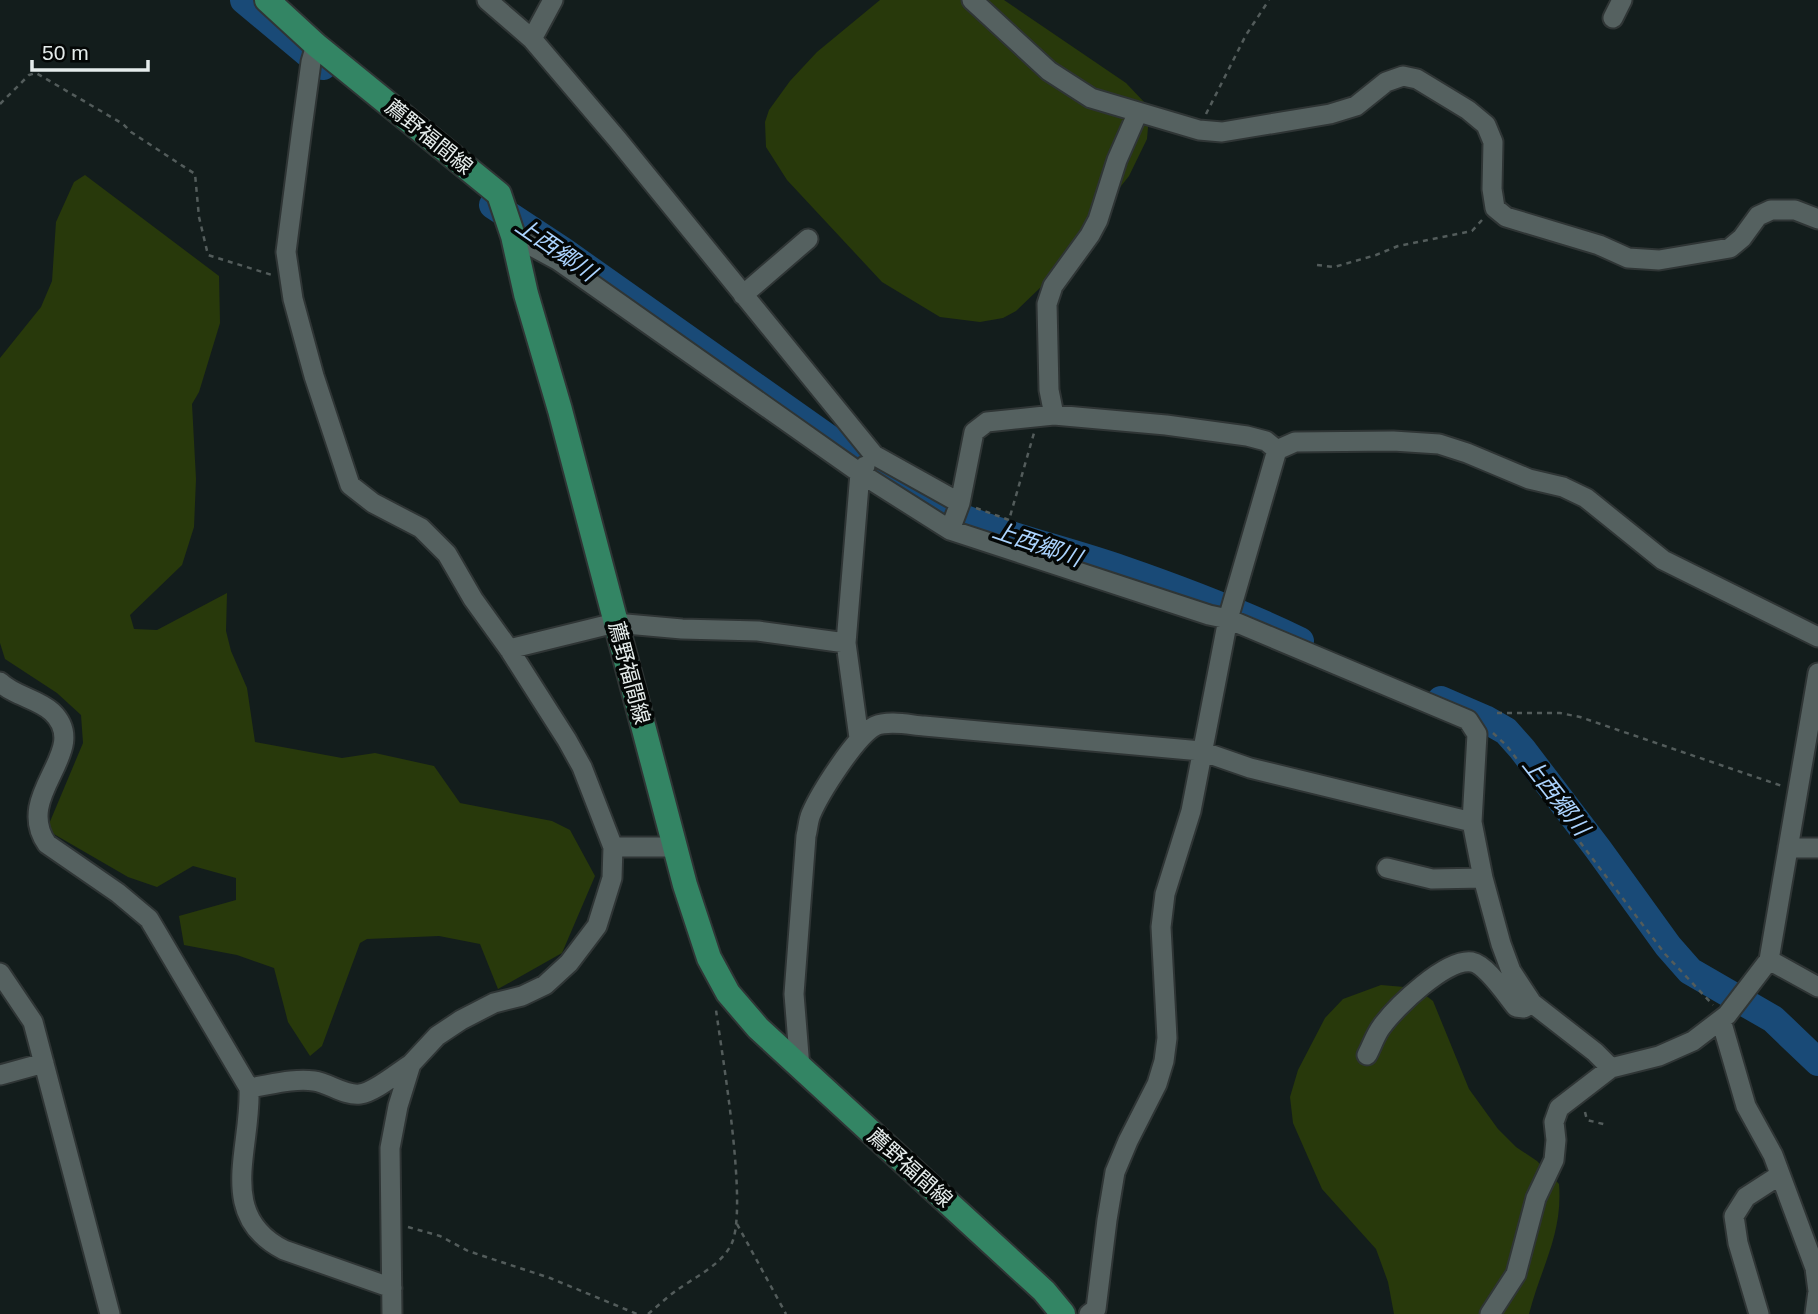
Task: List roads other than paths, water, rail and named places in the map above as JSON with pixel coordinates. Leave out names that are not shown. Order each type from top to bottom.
[{"type":"main road","name":"薦野福間線","points":[[272,2],[314,52],[499,194],[560,410],[685,885],[709,958],[728,993],[758,1028],[1044,1291],[1063,1314]]},
{"type":"street","points":[[487,0],[532,40],[617,139],[743,295],[866,465],[956,516]]},
{"type":"street","points":[[532,40],[553,0]]},
{"type":"street","points":[[972,0],[1049,71],[1091,98],[1199,130],[1222,132],[1330,114],[1356,106],[1386,82],[1404,76],[1417,79],[1468,110],[1486,125],[1493,142],[1494,208],[1506,217],[1599,245],[1628,258],[1659,260],[1730,248],[1742,238],[1758,216],[1771,210],[1795,210],[1818,219]]},
{"type":"street","points":[[249,1088],[301,1080],[330,1085],[350,1094],[370,1091],[411,1064],[437,1037],[461,1020],[494,1003],[522,996],[545,985],[569,963],[597,926],[612,878],[613,847],[582,767],[509,649],[472,599],[447,554],[421,528],[373,503],[350,485],[314,376],[289,280],[286,252],[314,52]]},
{"type":"street","points":[[1047,416],[1047,304],[1053,286],[1098,220],[1138,112]]},
{"type":"street","points":[[509,222],[559,261],[866,465],[956,516],[1209,615],[1228,619],[1468,720],[1477,734],[1472,822],[1483,878],[1511,971],[1532,1003],[1595,1052],[1611,1068]]},
{"type":"street","points":[[743,295],[808,239]]},
{"type":"street","points":[[956,516],[974,432],[987,422],[1047,416],[1203,429],[1266,441],[1277,450]]},
{"type":"street","points":[[1277,450],[1295,442],[1393,441],[1439,444],[1467,453],[1529,478],[1563,487],[1586,498],[1663,559],[1694,577],[1818,637]]},
{"type":"street","points":[[1089,1314],[1096,1309],[1115,1172],[1157,1084],[1164,1061],[1167,1038],[1161,927],[1165,894],[1191,811],[1228,619],[1277,450]]},
{"type":"street","points":[[859,738],[846,643],[866,465]]},
{"type":"street","points":[[509,649],[615,623],[682,629],[758,631],[846,643]]},
{"type":"street","points":[[1490,1314],[1516,1274],[1536,1198],[1554,1160],[1554,1122],[1559,1108],[1611,1068],[1659,1056],[1693,1041],[1724,1018],[1769,960],[1818,673]]},
{"type":"street","points":[[0,682],[52,712],[64,729],[65,746],[41,796],[37,820],[41,835],[47,844],[118,893],[149,919],[249,1088],[250,1110],[240,1186],[253,1226],[270,1243],[284,1250],[392,1288]]},
{"type":"street","points":[[800,1068],[794,994],[806,835],[811,815],[859,738],[877,726],[886,724],[1201,751],[1250,768],[1472,822]]},
{"type":"street","points":[[613,847],[675,847]]},
{"type":"street","points":[[1788,848],[1818,848]]},
{"type":"street","points":[[1387,868],[1432,879],[1483,878]]},
{"type":"street","points":[[1769,960],[1818,987]]},
{"type":"street","points":[[1367,1055],[1380,1029],[1395,1010],[1453,965],[1471,962],[1485,967],[1516,1007],[1524,1008],[1532,1003]]},
{"type":"street","points":[[1,977],[33,1021],[110,1314]]},
{"type":"street","points":[[1724,1018],[1746,1106],[1773,1155],[1815,1268],[1818,1291],[1815,1314]]},
{"type":"street","points":[[0,1075],[44,1063]]},
{"type":"street","points":[[392,1314],[390,1148],[398,1106],[411,1064]]},
{"type":"street","points":[[1759,1314],[1738,1243],[1734,1216],[1746,1198],[1780,1175]]},
{"type":"waterway","name":"上西郷川","points":[[244,0],[323,66]]},
{"type":"waterway","name":"上西郷川","points":[[493,205],[563,251],[852,455],[916,496],[961,518],[1121,569],[1189,594],[1300,641]]},
{"type":"waterway","name":"上西郷川","points":[[1441,700],[1506,731],[1598,849],[1668,946],[1690,971],[1773,1019],[1818,1062]]}]
